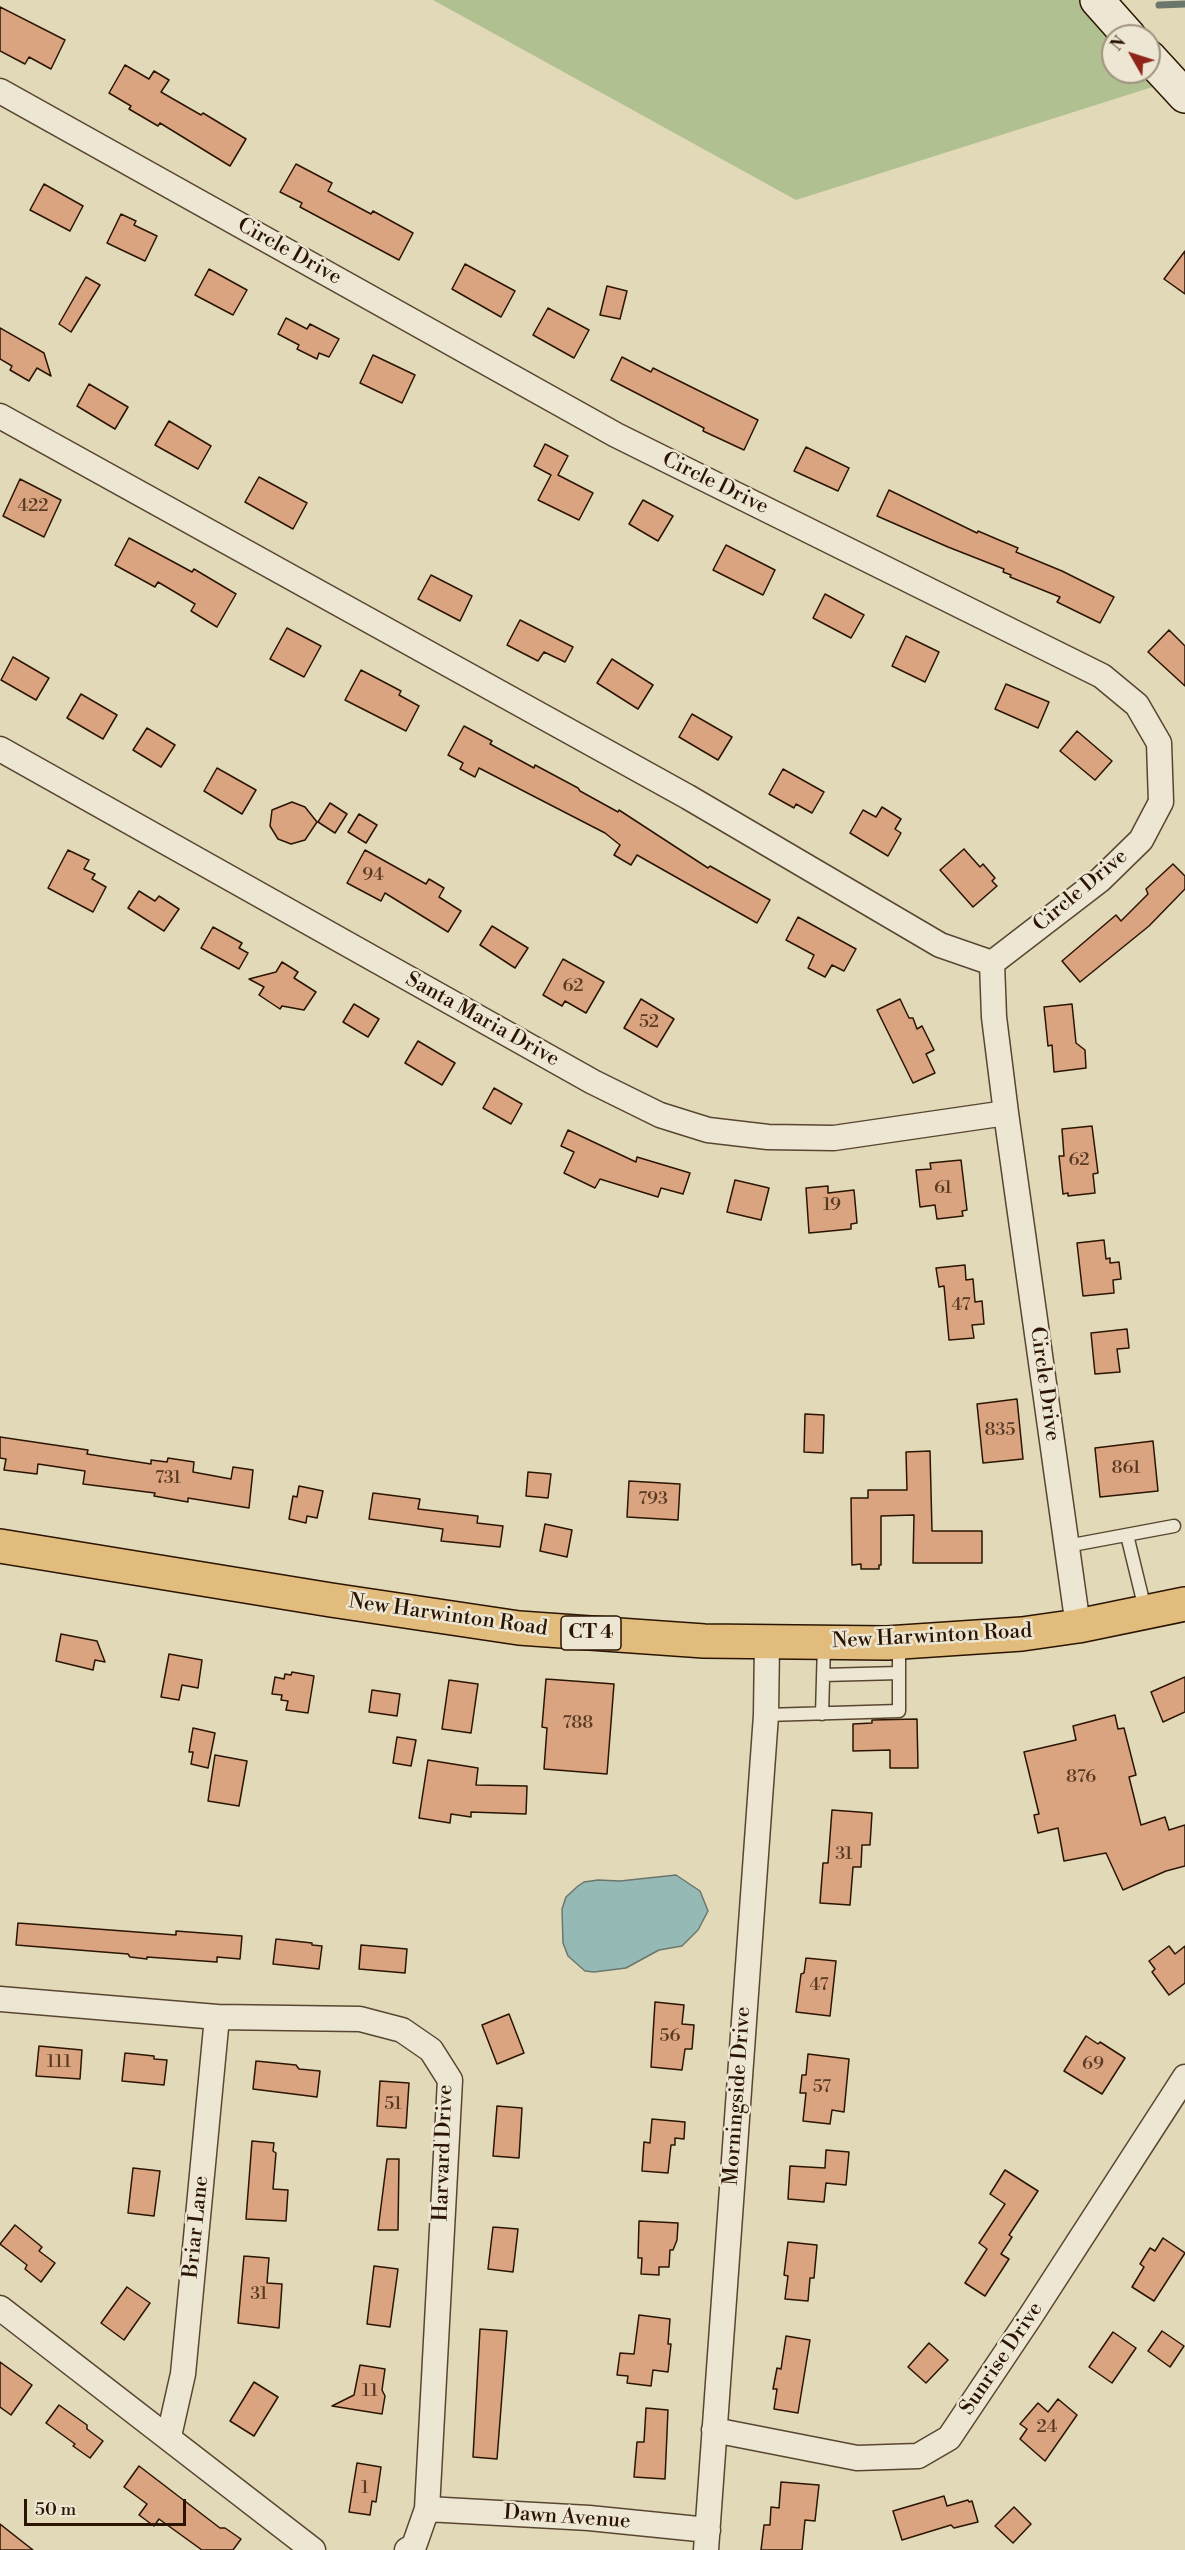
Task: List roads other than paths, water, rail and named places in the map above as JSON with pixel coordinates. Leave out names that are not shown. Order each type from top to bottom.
[{"type":"main road","points":[[1097,0],[1118,24]]},
{"type":"main road","points":[[1161,70],[1185,96]]},
{"type":"main road","name":"New Harwinton Road","points":[[0,1546],[519,1628],[704,1641],[824,1642],[899,1658],[1185,1604]]},
{"type":"street","name":"Circle Drive","points":[[0,91],[616,435],[1102,676],[1137,705],[1159,743],[1161,790],[1161,802],[1141,840],[1100,880],[992,963],[994,1017],[1006,1113],[1078,1626]]},
{"type":"street","points":[[0,416],[688,797],[940,945],[992,963]]},
{"type":"street","name":"Santa Maria Drive","points":[[0,749],[593,1082],[660,1114],[708,1130],[768,1137],[834,1138],[1006,1113]]},
{"type":"street","name":"Morningside Drive","points":[[707,2540],[765,1715],[767,1642]]},
{"type":"street","name":"Harvard Drive","points":[[0,2000],[217,2017],[360,2019],[402,2030],[431,2050],[450,2080],[427,2510],[414,2546],[407,2550]]},
{"type":"street","name":"Briar Lane","points":[[169,2436],[183,2374],[217,2017]]},
{"type":"street","name":"Sunrise Drive","points":[[714,2430],[857,2458],[918,2456],[949,2438],[1037,2307],[1185,2077]]},
{"type":"street","points":[[0,2308],[169,2436],[313,2550]]},
{"type":"street","name":"Dawn Avenue","points":[[427,2510],[589,2518],[707,2540]]},
{"type":"lane","points":[[1066,1546],[1174,1526]]},
{"type":"lane","points":[[1127,1535],[1146,1612]]},
{"type":"lane","points":[[822,1713],[824,1642]]},
{"type":"lane","points":[[765,1715],[899,1711],[899,1658],[823,1675]]},
{"type":"water","points":[[676,1875],[700,1891],[708,1911],[698,1930],[682,1946],[659,1950],[626,1968],[594,1972],[585,1971],[568,1956],[563,1943],[562,1909],[566,1897],[578,1886],[584,1882],[598,1880],[620,1881]]},
{"type":"waterway","points":[[1159,5],[1185,4]]}]
